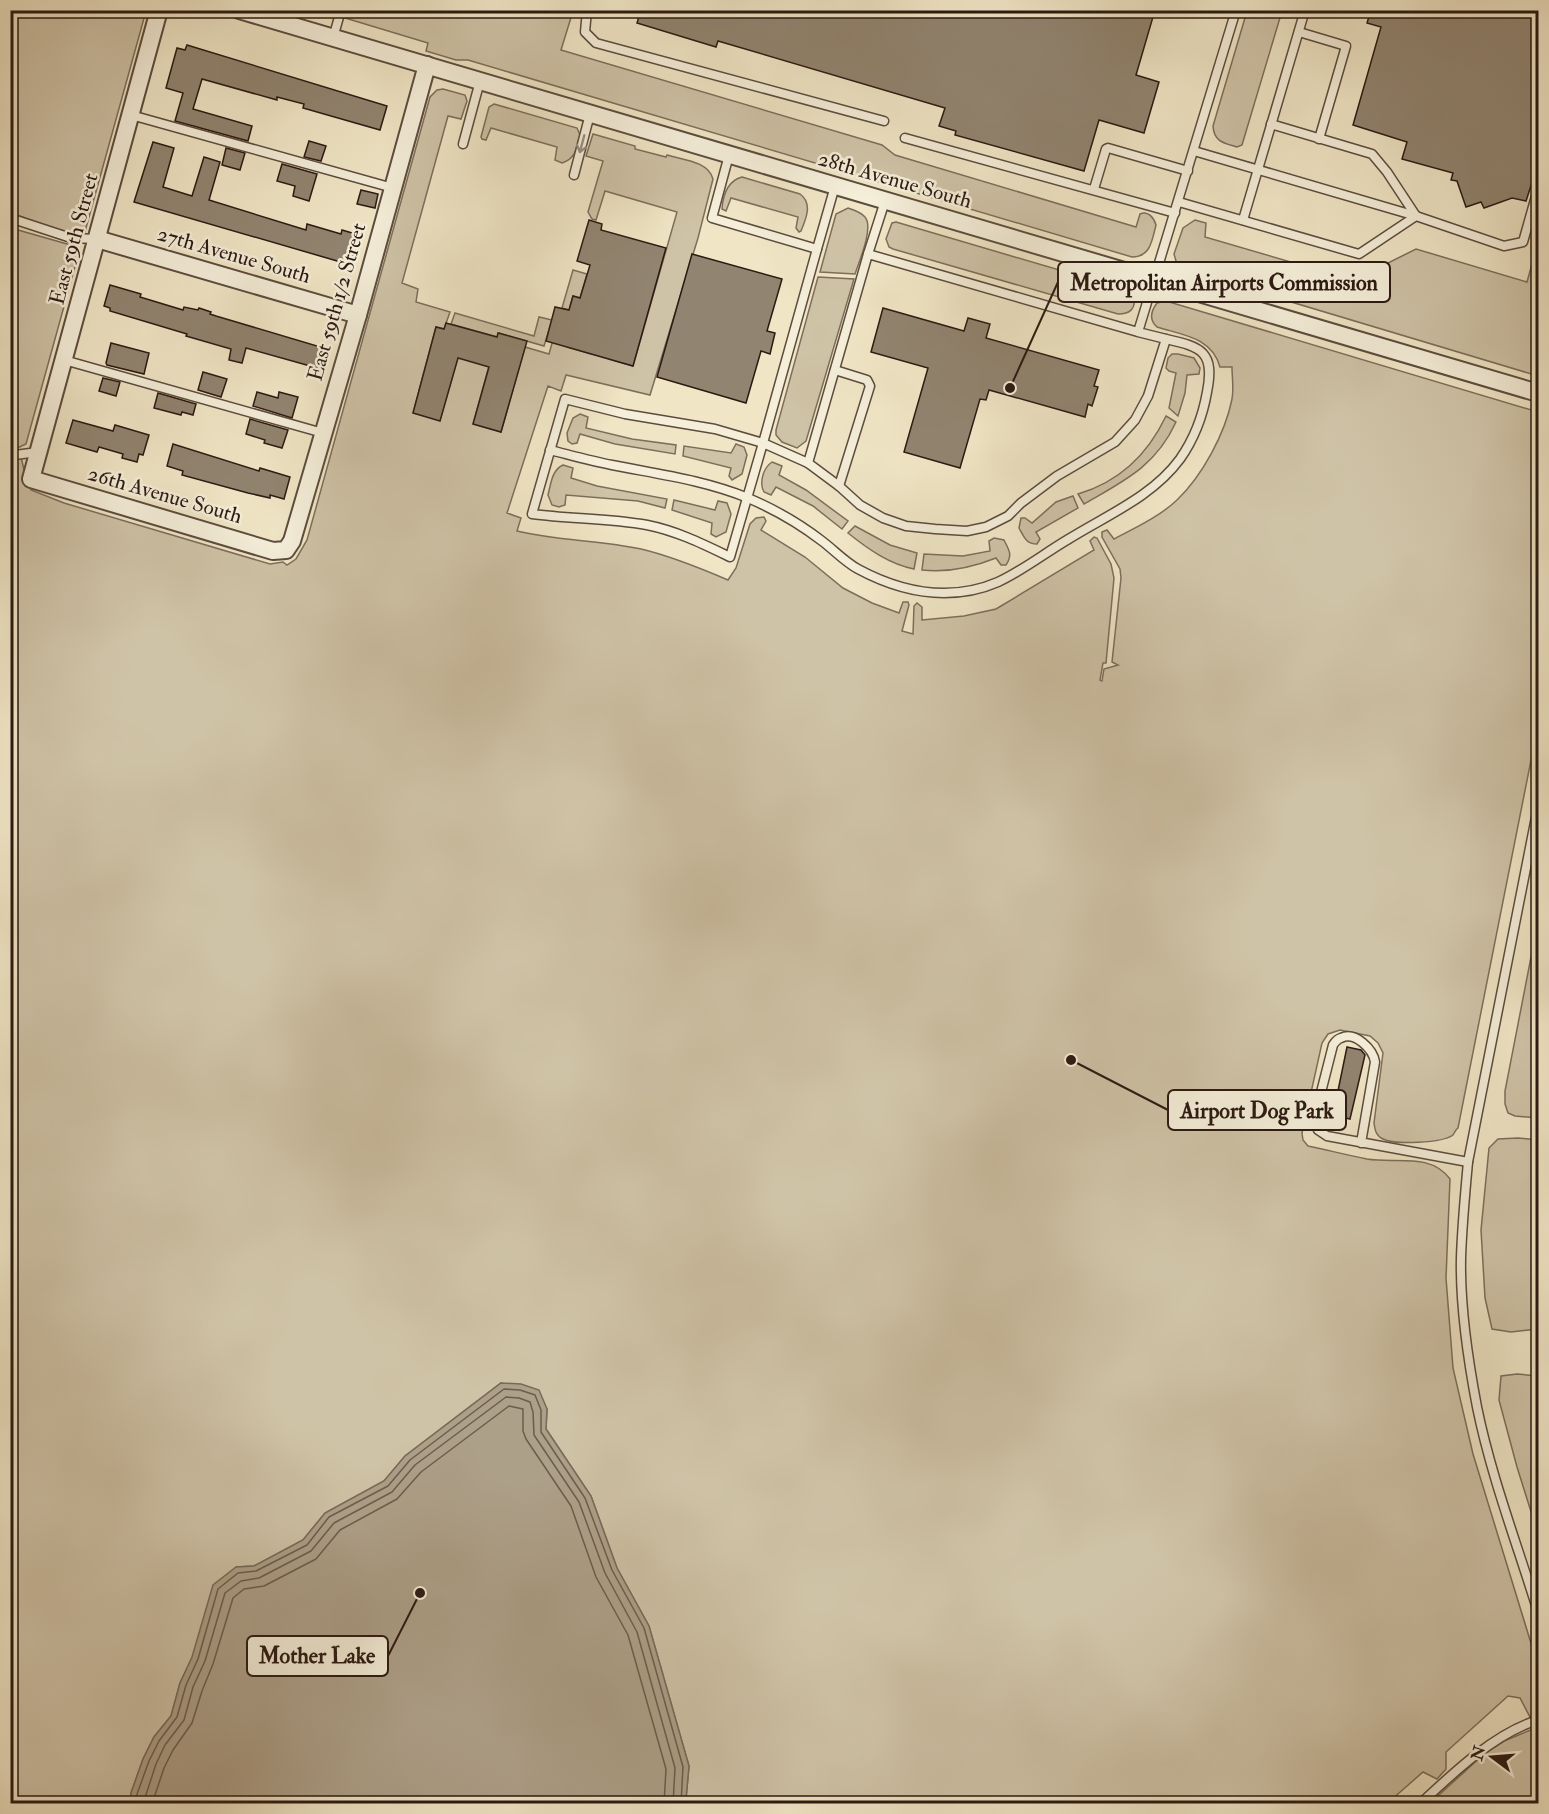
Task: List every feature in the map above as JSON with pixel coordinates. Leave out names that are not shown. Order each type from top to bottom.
[{"type":"street","name":"East 59th Street","points":[[31,479],[159,10]]},
{"type":"street","name":"28th Avenue South","points":[[239,10],[1539,393]]},
{"type":"street","name":"East 59th 1/2 Street","points":[[286,550],[292,541],[358,315],[427,65]]},
{"type":"street","name":"27th Avenue South","points":[[97,239],[358,315]]},
{"type":"street","name":"26th Avenue South","points":[[31,479],[273,551],[286,550]]},
{"type":"lane","points":[[333,38],[342,10]]},
{"type":"lane","points":[[587,10],[585,32],[596,44],[884,121]]},
{"type":"lane","points":[[1138,332],[1236,10]]},
{"type":"lane","points":[[1243,220],[1305,10]]},
{"type":"lane","points":[[1299,32],[1346,46],[1320,139]]},
{"type":"lane","points":[[463,144],[480,81]]},
{"type":"lane","points":[[574,175],[590,114]]},
{"type":"lane","points":[[131,115],[393,188]]},
{"type":"lane","points":[[1271,124],[1372,154],[1388,172],[1416,216]]},
{"type":"lane","points":[[905,138],[1175,213]]},
{"type":"lane","points":[[1094,189],[1108,148],[1188,171]]},
{"type":"lane","points":[[1194,150],[1416,216],[1504,246],[1523,243],[1539,189]]},
{"type":"lane","points":[[729,155],[712,218],[817,249]]},
{"type":"lane","points":[[836,186],[817,249],[763,443],[730,556],[689,537],[650,526],[622,521],[532,514],[565,399],[626,414],[715,429],[763,443],[808,463],[860,505],[883,518],[906,526],[967,531],[986,526],[1008,516],[1021,503],[1057,476],[1115,442],[1135,420],[1148,396],[1166,339]]},
{"type":"lane","points":[[808,463],[885,201]]},
{"type":"lane","points":[[1179,202],[1359,254],[1416,216]]},
{"type":"lane","points":[[10,218],[71,238],[97,239]]},
{"type":"lane","points":[[550,450],[612,465],[683,478],[747,498],[782,515],[819,539],[856,568],[884,581],[914,590],[945,593],[972,590],[997,582],[1140,498],[1180,459],[1194,435],[1205,404],[1211,375],[1207,357],[1192,345],[1138,332],[868,254]]},
{"type":"lane","points":[[64,360],[323,433]]},
{"type":"lane","points":[[835,370],[867,380],[870,386],[839,486]]},
{"type":"lane","points":[[10,457],[15,454],[39,452]]},
{"type":"lane","points":[[1539,807],[1468,1162],[1461,1260],[1469,1356],[1478,1408],[1490,1457],[1539,1612]]},
{"type":"lane","points":[[1361,1143],[1375,1062],[1374,1054],[1363,1042],[1349,1036],[1341,1037],[1333,1045],[1316,1112],[1318,1130],[1327,1136],[1361,1143],[1468,1162]]},
{"type":"lane","points":[[1420,1803],[1504,1735],[1539,1720]]},
{"type":"shaded area","points":[[11,11],[146,11],[84,235],[76,236],[11,213]]},
{"type":"shaded area","points":[[347,11],[573,11],[561,50],[882,145],[895,155],[1136,227],[1140,214],[1146,213],[1152,217],[1156,225],[1150,247],[1143,254],[1132,257],[468,60],[456,60],[426,51],[428,43],[345,18]]},
{"type":"shaded area","points":[[1247,11],[1282,11],[1242,145],[1237,147],[1218,139],[1213,126]]},
{"type":"shaded area","points":[[443,89],[465,95],[467,101],[461,119],[448,116],[402,283],[418,289],[416,302],[450,312],[444,329],[436,327],[413,413],[440,420],[464,336],[495,344],[473,424],[501,432],[525,347],[549,354],[560,315],[567,347],[591,354],[616,333],[609,359],[633,366],[677,212],[605,191],[596,220],[592,219],[588,212],[603,161],[586,156],[593,134],[635,146],[635,149],[694,162],[706,168],[713,179],[698,238],[650,395],[566,375],[561,391],[548,386],[507,513],[521,518],[517,531],[641,549],[728,580],[736,568],[750,524],[756,518],[764,517],[766,521],[761,530],[805,557],[843,588],[872,603],[899,613],[903,602],[908,602],[902,631],[913,634],[914,606],[917,603],[922,607],[922,620],[964,616],[996,609],[1094,550],[1090,541],[1094,537],[1097,538],[1111,564],[1114,578],[1106,663],[1103,663],[1100,680],[1102,681],[1104,669],[1118,665],[1112,662],[1121,578],[1120,569],[1102,537],[1102,532],[1107,530],[1114,539],[1155,517],[1177,500],[1204,467],[1211,454],[1224,426],[1233,395],[1232,367],[1220,367],[1216,357],[1203,343],[1186,335],[1157,327],[1152,315],[1157,303],[1166,301],[1538,412],[1538,725],[1458,1128],[1453,1135],[1439,1140],[1397,1142],[1379,1136],[1374,1123],[1383,1053],[1378,1043],[1370,1036],[1340,1030],[1328,1034],[1322,1043],[1302,1133],[1303,1140],[1308,1146],[1367,1159],[1423,1162],[1433,1165],[1450,1179],[1446,1278],[1453,1368],[1473,1454],[1538,1666],[1538,1714],[1530,1717],[1520,1698],[1508,1696],[1446,1752],[1446,1769],[1437,1779],[1423,1772],[1391,1800],[1391,1803],[688,1803],[686,1799],[689,1766],[649,1626],[617,1568],[591,1496],[546,1429],[547,1409],[501,1383],[405,1456],[384,1481],[325,1513],[303,1540],[254,1566],[236,1567],[180,1683],[171,1716],[154,1737],[143,1759],[131,1793],[130,1803],[11,1804],[11,463],[21,457],[31,490],[64,503],[270,564],[283,562],[287,565],[296,559],[307,540],[430,97],[437,90]]},
{"type":"shaded area","points":[[494,104],[577,128],[580,135],[573,156],[562,163],[555,160],[557,147],[491,128],[486,140],[482,139],[489,107]]},
{"type":"shaded area","points":[[742,177],[800,194],[807,206],[801,231],[799,232],[796,228],[798,217],[731,198],[726,211],[722,209],[723,199],[729,185]]},
{"type":"shaded area","points":[[848,208],[865,217],[868,228],[855,274],[820,272],[836,214]]},
{"type":"shaded area","points":[[1195,220],[1206,223],[1205,237],[1370,285],[1376,269],[1416,249],[1527,282],[1538,242],[1538,376],[1178,268],[1174,254],[1183,228]]},
{"type":"shaded area","points":[[896,222],[1127,290],[1134,296],[1133,307],[1129,312],[1118,314],[893,249],[889,247],[886,239],[892,223]]},
{"type":"shaded area","points":[[11,228],[74,246],[79,252],[26,444],[11,451]]},
{"type":"shaded area","points":[[573,270],[587,274],[580,298],[573,296],[569,310],[562,308]]},
{"type":"shaded area","points":[[818,277],[854,279],[806,441],[797,448],[782,442],[776,435],[776,430]]},
{"type":"shaded area","points":[[455,313],[534,336],[539,317],[552,320],[544,346],[499,333],[497,337],[451,324]]},
{"type":"shaded area","points":[[1172,354],[1194,358],[1200,368],[1199,374],[1187,375],[1185,393],[1178,416],[1169,408],[1176,373],[1166,368],[1168,358]]},
{"type":"shaded area","points":[[580,414],[588,417],[586,428],[632,439],[676,445],[675,454],[615,444],[580,434],[577,443],[572,444],[568,441],[567,433],[573,418]]},
{"type":"shaded area","points":[[1166,416],[1176,422],[1159,450],[1149,461],[1125,480],[1084,504],[1078,494],[1107,482],[1131,465],[1150,443]]},
{"type":"shaded area","points":[[736,444],[744,447],[747,455],[742,474],[732,480],[729,476],[731,468],[683,456],[684,446],[731,453]]},
{"type":"shaded area","points":[[772,462],[782,466],[779,475],[806,490],[848,521],[842,529],[813,506],[776,487],[771,495],[764,492],[763,476],[766,468]]},
{"type":"shaded area","points":[[563,465],[573,468],[571,478],[597,486],[667,499],[665,508],[638,501],[566,495],[565,505],[559,507],[552,505],[548,495],[551,482],[556,470]]},
{"type":"shaded area","points":[[1073,496],[1078,508],[1036,532],[1040,539],[1037,544],[1030,543],[1026,539],[1019,528],[1021,518],[1032,523],[1056,502]]},
{"type":"shaded area","points":[[674,500],[715,510],[718,501],[727,503],[731,514],[726,532],[716,537],[711,534],[712,523],[672,510]]},
{"type":"shaded area","points":[[855,526],[890,545],[917,553],[914,569],[887,560],[863,545],[848,533]]},
{"type":"shaded area","points":[[994,538],[1004,540],[1010,552],[1006,565],[1001,565],[996,558],[959,569],[922,570],[924,554],[963,556],[990,551],[989,541]]},
{"type":"shaded area","points":[[1538,921],[1538,1118],[1515,1116],[1508,1113],[1505,1091]]},
{"type":"shaded area","points":[[1498,1139],[1538,1140],[1538,1329],[1511,1332],[1492,1329],[1485,1298],[1481,1230],[1489,1148]]},
{"type":"shaded area","points":[[1517,1374],[1538,1376],[1538,1534],[1499,1400],[1501,1376]]},
{"type":"shaded area","points":[[1538,1727],[1538,1803],[1430,1803],[1484,1754],[1504,1741]]},
{"type":"water","points":[[501,1383],[521,1384],[539,1390],[547,1409],[546,1429],[591,1496],[617,1568],[649,1626],[689,1766],[686,1799],[688,1803],[130,1803],[131,1793],[143,1759],[154,1737],[171,1716],[180,1683],[192,1657],[213,1585],[236,1567],[254,1566],[303,1540],[325,1513],[384,1481],[405,1456]]},
{"type":"building","points":[[641,10],[1155,10],[1136,75],[1159,82],[1144,133],[1099,120],[1084,171],[955,135],[956,131],[939,126],[945,108],[718,41],[716,47],[637,23]]},
{"type":"building","points":[[1371,10],[1539,10],[1539,57],[1533,75],[1539,77],[1539,161],[1526,201],[1512,198],[1484,208],[1481,202],[1466,207],[1457,181],[1451,180],[1453,173],[1402,159],[1407,142],[1353,125],[1381,27],[1367,23]]},
{"type":"building","points":[[187,45],[387,106],[380,130],[303,108],[304,104],[277,97],[277,100],[202,79],[193,109],[252,126],[248,141],[175,121],[183,93],[166,88],[177,48],[185,50]]},
{"type":"building","points":[[309,141],[326,146],[321,161],[304,157]]},
{"type":"building","points":[[153,142],[174,148],[163,187],[192,196],[204,157],[220,162],[209,200],[306,230],[307,224],[341,234],[342,230],[359,235],[351,265],[134,202]]},
{"type":"building","points":[[226,148],[245,153],[240,170],[222,165]]},
{"type":"building","points":[[282,164],[317,174],[309,201],[293,196],[295,186],[277,181]]},
{"type":"building","points":[[361,190],[378,194],[375,208],[357,204]]},
{"type":"building","points":[[589,220],[602,224],[601,230],[666,248],[633,366],[546,341],[555,307],[569,310],[573,296],[580,298],[590,265],[577,261]]},
{"type":"building","points":[[692,254],[782,279],[767,331],[775,333],[770,354],[761,351],[746,403],[657,377]]},
{"type":"building","points":[[110,285],[183,310],[184,307],[198,310],[199,308],[216,316],[327,349],[321,369],[246,348],[242,363],[229,360],[231,349],[110,311],[110,308],[104,306]]},
{"type":"building","points":[[883,308],[964,331],[968,318],[990,324],[986,338],[1099,370],[1094,386],[1098,387],[1092,406],[1088,404],[1085,417],[989,390],[986,400],[980,399],[960,468],[904,452],[928,368],[871,352]]},
{"type":"building","points":[[446,323],[497,337],[498,333],[527,341],[501,432],[473,424],[489,367],[458,358],[440,421],[413,413],[436,327],[444,329]]},
{"type":"building","points":[[111,343],[149,353],[144,374],[107,365]]},
{"type":"building","points":[[203,372],[227,379],[221,397],[198,390]]},
{"type":"building","points":[[103,378],[120,382],[116,396],[99,391]]},
{"type":"building","points":[[257,392],[278,398],[279,392],[298,397],[292,418],[253,406]]},
{"type":"building","points":[[158,393],[196,404],[193,415],[182,412],[181,415],[154,408]]},
{"type":"building","points":[[250,419],[288,430],[282,448],[264,443],[265,440],[246,434]]},
{"type":"building","points":[[73,420],[113,431],[115,425],[149,435],[143,455],[139,454],[137,462],[122,458],[123,454],[99,447],[97,452],[66,443]]},
{"type":"building","points":[[173,444],[259,471],[260,468],[290,477],[284,499],[248,493],[182,475],[183,471],[167,466]]},
{"type":"building","points":[[1347,1047],[1361,1050],[1365,1055],[1350,1119],[1333,1115]]},
{"type":"place","name":"Metropolitan Airports Commission","points":[[1010,388]]},
{"type":"place","name":"Airport Dog Park","points":[[1071,1060]]},
{"type":"place","name":"Mother Lake","points":[[420,1593]]}]
